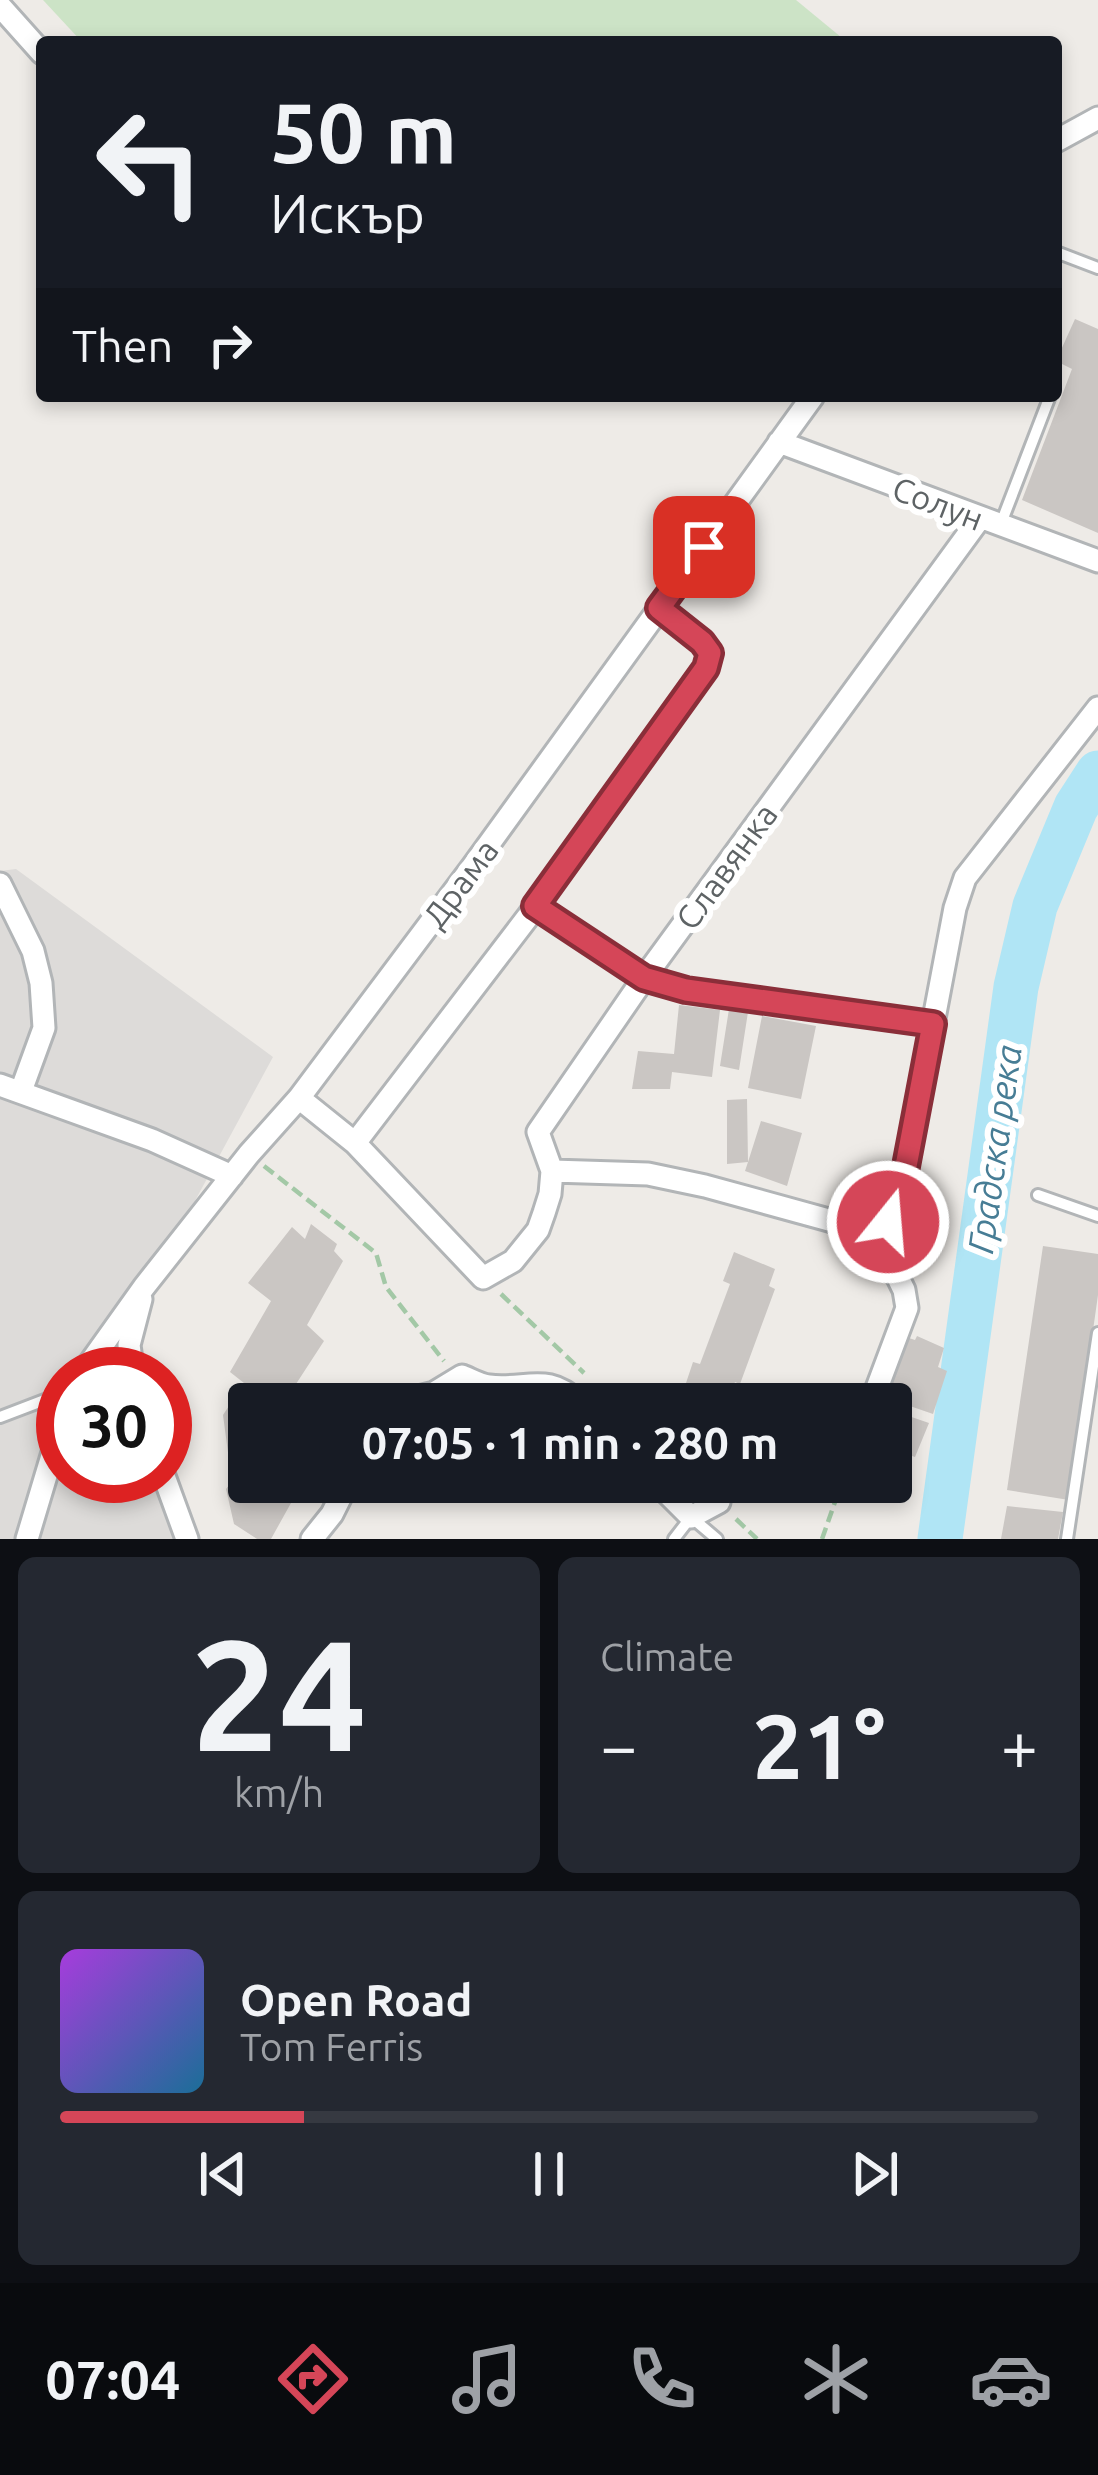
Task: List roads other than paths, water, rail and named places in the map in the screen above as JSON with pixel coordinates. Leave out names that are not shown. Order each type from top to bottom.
[{"type":"street","points":[[0,5],[36,46]]},
{"type":"street","points":[[1062,138],[1098,118]]},
{"type":"street","name":"Драма","points":[[129,1347],[144,1287],[299,1098],[809,402]]},
{"type":"street","name":"Солун","points":[[779,442],[1098,560]]},
{"type":"street","name":"Славянка","points":[[355,1143],[483,1278],[513,1261],[538,1230],[550,1194],[552,1171],[538,1132],[644,978],[990,522]]},
{"type":"street","points":[[299,1098],[355,1143],[535,906],[706,668],[710,653],[702,642],[659,608]]},
{"type":"street","points":[[876,1233],[899,1203],[955,908],[965,878],[1098,708]]},
{"type":"street","points":[[0,884],[33,951],[44,1028],[10,1088],[152,1140],[232,1176]]},
{"type":"street","points":[[535,906],[644,978],[686,990],[933,1024]]},
{"type":"street","points":[[552,1171],[649,1174],[876,1233],[904,1290],[907,1308],[880,1383]]},
{"type":"street","points":[[101,1347],[144,1287]]},
{"type":"street","points":[[450,1383],[462,1376],[481,1383]]},
{"type":"street","points":[[27,1539],[38,1503]]},
{"type":"street","points":[[174,1503],[187,1539]]},
{"type":"street","points":[[312,1539],[338,1503]]},
{"type":"street","points":[[677,1503],[691,1517],[709,1503]]},
{"type":"lane","points":[[1062,254],[1098,268]]},
{"type":"lane","points":[[990,522],[1047,402]]},
{"type":"lane","points":[[1038,1195],[1098,1216]]},
{"type":"lane","points":[[1067,1539],[1098,1333]]},
{"type":"lane","points":[[0,1418],[36,1404]]},
{"type":"lane","points":[[674,1539],[691,1517],[717,1539]]},
{"type":"waterway","name":"Градска река","points":[[940,1539],[1016,987],[1035,906],[1076,807],[1098,773]]}]
